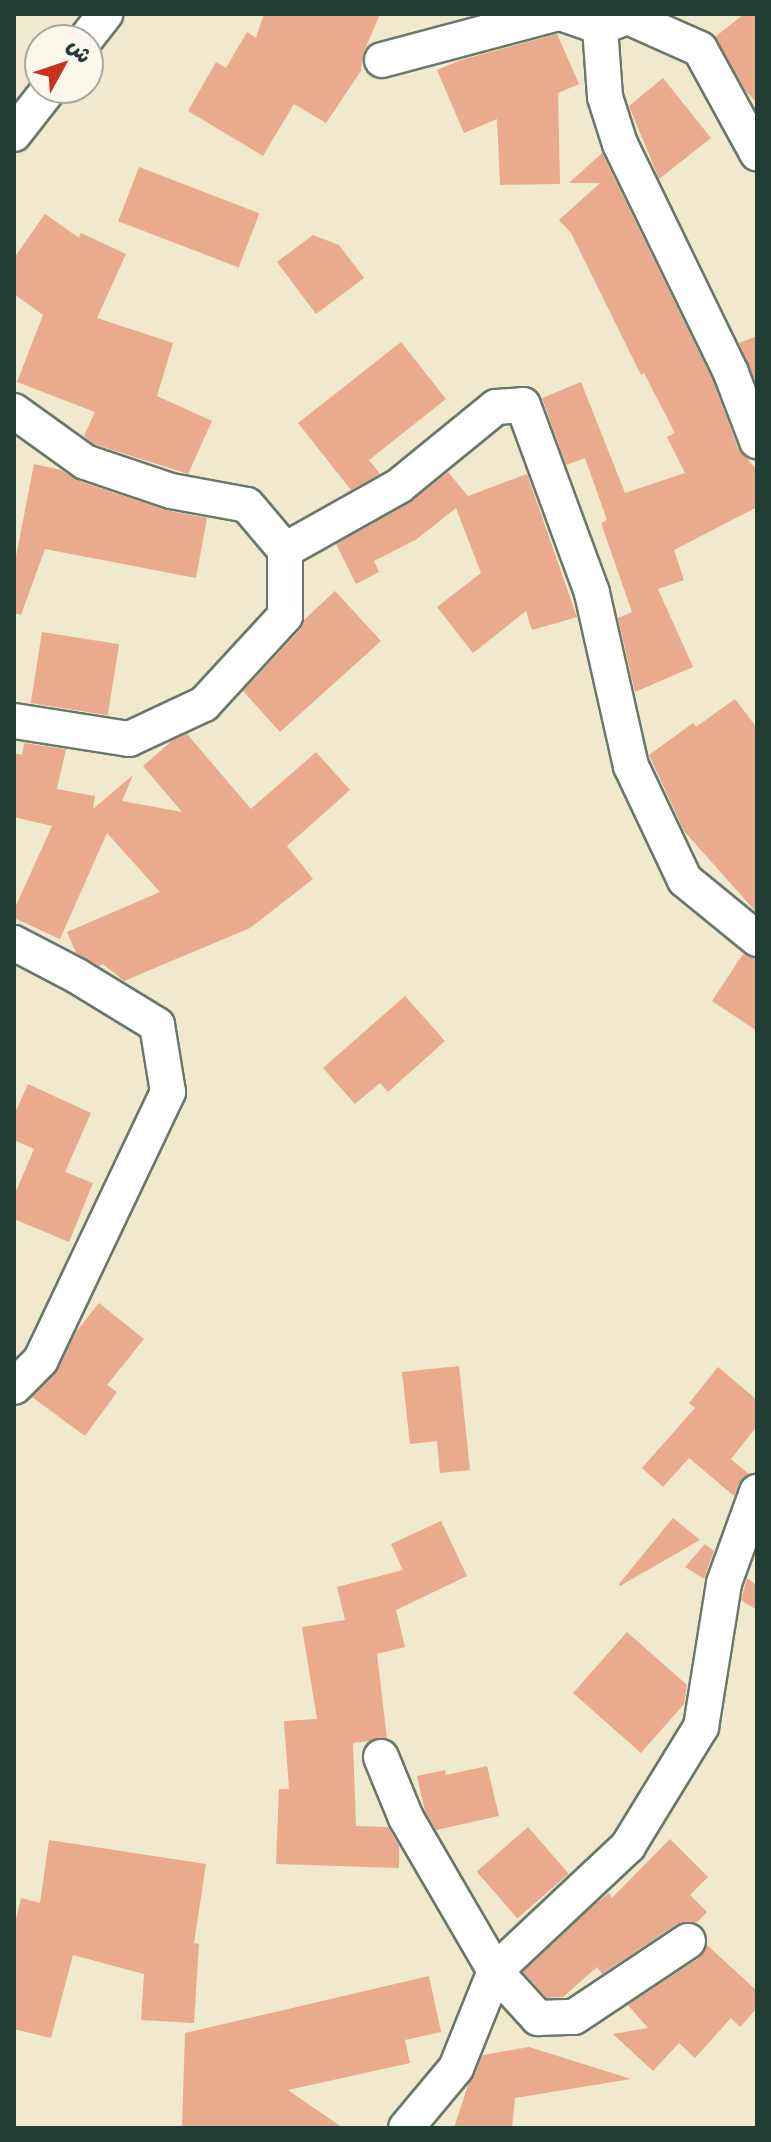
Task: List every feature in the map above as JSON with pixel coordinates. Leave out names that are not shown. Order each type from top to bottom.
[{"type":"street","points":[[382,60],[555,14]]},
{"type":"street","points":[[563,14],[600,27],[628,17],[700,49],[757,153]]},
{"type":"street","points":[[600,27],[605,97],[620,144],[731,373],[757,441]]},
{"type":"street","points":[[14,134],[37,104]]},
{"type":"street","points":[[285,550],[399,486],[496,407],[523,405],[592,593],[631,766],[685,880],[757,939]]},
{"type":"street","points":[[14,411],[85,462],[171,491],[247,505],[285,550],[285,616],[204,704],[129,739],[14,721]]},
{"type":"street","points":[[14,943],[77,976],[157,1025],[168,1092],[41,1360],[14,1387]]},
{"type":"street","points":[[406,2128],[456,2068],[495,1971],[628,1846],[701,1727],[724,1583],[757,1492]]},
{"type":"street","points":[[381,1757],[406,1818],[495,1971],[538,2018],[574,2017],[688,1941]]},
{"type":"building","points":[[264,14],[380,14],[363,54],[361,71],[326,123],[294,104],[263,156],[188,111],[216,62],[226,68],[247,32],[256,38]]},
{"type":"building","points":[[744,14],[757,14],[757,103],[745,90],[715,37]]},
{"type":"building","points":[[557,34],[579,84],[558,93],[560,184],[500,185],[497,119],[464,133],[437,70],[461,60]]},
{"type":"building","points":[[663,78],[711,138],[659,179],[629,106]]},
{"type":"building","points":[[602,153],[713,381],[738,448],[757,470],[757,507],[674,550],[684,580],[658,589],[693,667],[635,692],[618,618],[632,612],[601,523],[607,520],[585,458],[566,465],[542,398],[581,382],[625,493],[685,473],[667,437],[675,433],[644,373],[641,375],[571,233],[559,220],[600,183],[569,183]]},
{"type":"building","points":[[139,167],[259,213],[239,267],[118,221]]},
{"type":"building","points":[[45,214],[79,238],[81,233],[126,254],[97,318],[173,343],[157,396],[212,421],[188,474],[94,444],[84,436],[95,412],[17,382],[43,315],[14,294],[14,258]]},
{"type":"building","points":[[313,235],[339,245],[364,278],[316,314],[277,262]]},
{"type":"building","points":[[757,336],[757,385],[739,343]]},
{"type":"building","points":[[401,342],[446,399],[369,460],[380,474],[351,490],[298,423]]},
{"type":"building","points":[[34,464],[61,470],[79,481],[165,510],[207,518],[196,578],[45,549],[21,615],[14,613],[14,567]]},
{"type":"building","points":[[448,472],[468,496],[527,474],[577,617],[532,630],[526,611],[473,653],[437,607],[481,573],[456,508],[417,539],[374,561],[379,572],[356,584],[336,544],[409,503]]},
{"type":"building","points":[[335,591],[381,641],[280,732],[243,691],[300,630],[304,620]]},
{"type":"building","points":[[42,632],[119,644],[108,715],[31,703]]},
{"type":"building","points":[[735,699],[757,728],[757,913],[684,831],[649,755],[693,723],[696,727]]},
{"type":"building","points":[[187,734],[251,809],[316,752],[350,790],[287,846],[313,879],[250,928],[124,981],[103,964],[99,966],[76,953],[67,932],[160,892],[107,833],[60,939],[14,918],[14,910],[52,826],[14,817],[14,753],[22,755],[24,743],[66,749],[57,789],[95,796],[93,809],[133,775],[122,801],[182,812],[143,766],[173,740]]},
{"type":"building","points":[[743,954],[757,959],[757,1031],[712,1001]]},
{"type":"building","points":[[405,996],[445,1041],[388,1092],[380,1083],[355,1104],[323,1068]]},
{"type":"building","points":[[28,1084],[91,1113],[65,1172],[93,1183],[69,1242],[14,1219],[14,1196],[34,1149],[14,1140],[14,1115]]},
{"type":"building","points":[[99,1303],[144,1339],[107,1385],[117,1392],[85,1436],[32,1397],[55,1374],[76,1332]]},
{"type":"building","points":[[459,1366],[470,1470],[440,1473],[437,1441],[410,1444],[402,1372]]},
{"type":"building","points":[[718,1367],[757,1400],[757,1426],[731,1459],[749,1474],[739,1484],[734,1496],[689,1458],[663,1487],[642,1468],[695,1408],[689,1403]]},
{"type":"building","points":[[673,1518],[700,1540],[620,1586],[619,1584]]},
{"type":"building","points":[[441,1521],[467,1576],[396,1610],[405,1647],[377,1654],[387,1739],[353,1743],[356,1826],[388,1827],[399,1846],[399,1868],[276,1864],[279,1789],[289,1789],[284,1721],[317,1719],[302,1627],[345,1620],[337,1587],[403,1570],[391,1544]]},
{"type":"building","points":[[705,1544],[714,1551],[704,1579],[685,1567]]},
{"type":"building","points":[[747,1578],[757,1586],[757,1610],[741,1600]]},
{"type":"building","points":[[627,1632],[687,1685],[684,1704],[641,1753],[573,1693]]},
{"type":"building","points":[[487,1766],[499,1816],[436,1830],[425,1812],[417,1776],[445,1770],[446,1775]]},
{"type":"building","points":[[528,1827],[569,1874],[517,1918],[477,1872]]},
{"type":"building","points":[[670,1839],[708,1877],[690,1895],[707,1912],[696,1923],[677,1924],[602,1974],[597,1967],[563,1997],[547,1998],[523,1972],[595,1904],[609,1893],[612,1898]]},
{"type":"building","points":[[49,1840],[206,1864],[194,1943],[199,1944],[194,2023],[141,2020],[144,1974],[73,1955],[51,2038],[14,2029],[14,1927],[21,1898],[40,1903]]},
{"type":"building","points":[[707,1945],[757,1991],[757,2008],[740,2027],[731,2018],[695,2058],[679,2043],[653,2071],[613,2034],[648,2028],[628,2005],[699,1958]]},
{"type":"building","points":[[429,1976],[441,2032],[405,2040],[410,2063],[288,2090],[343,2128],[182,2128],[185,2033]]},
{"type":"building","points":[[529,2047],[631,2079],[515,2098],[512,2128],[454,2128],[468,2085],[483,2055]]}]
